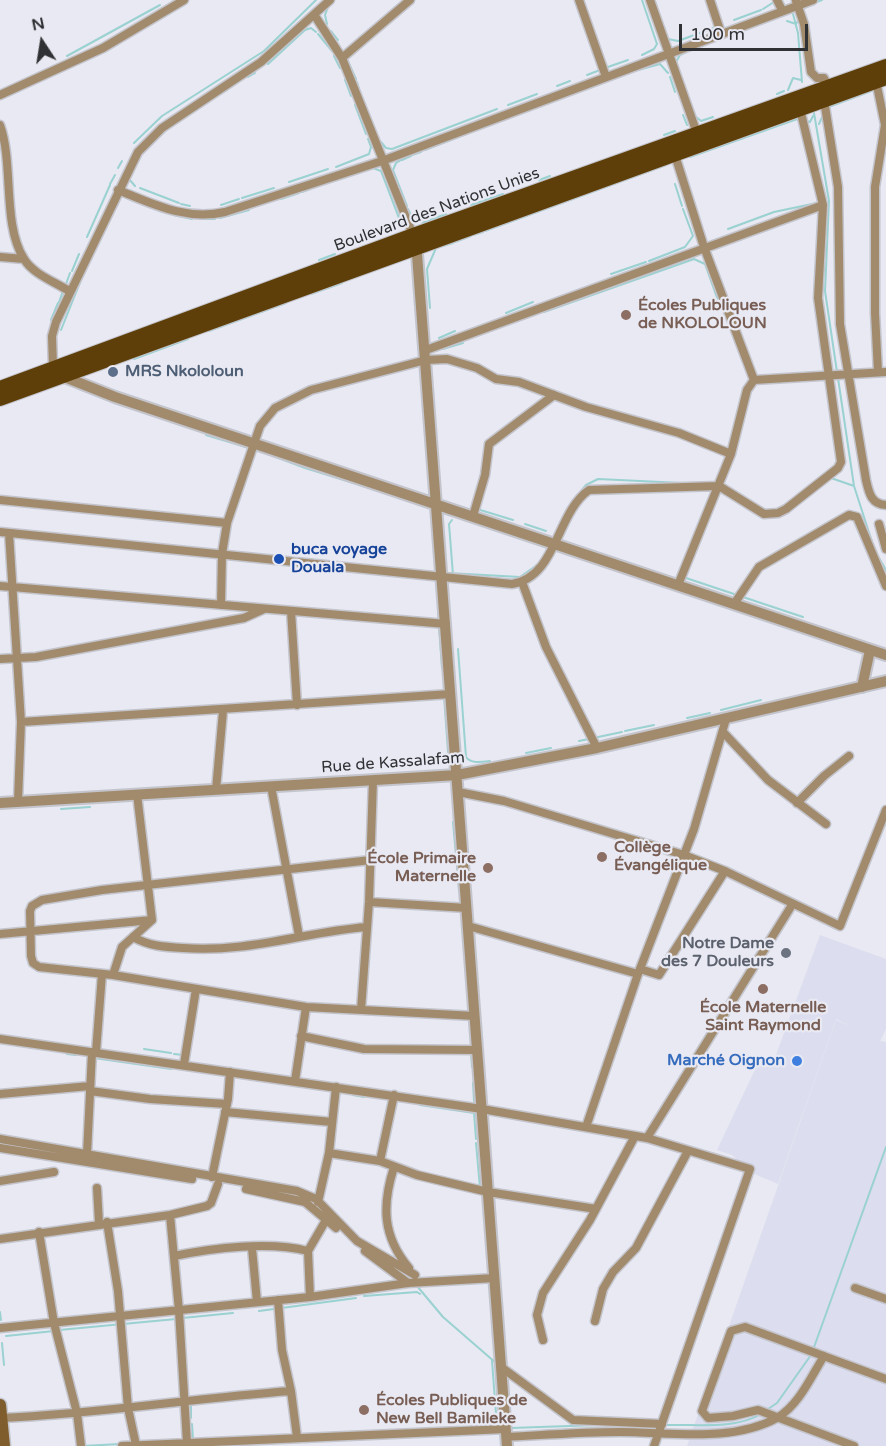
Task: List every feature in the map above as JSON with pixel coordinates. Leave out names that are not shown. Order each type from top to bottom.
[{"type":"main road","name":"Boulevard des Nations Unies","points":[[699,139],[886,66]]},
{"type":"main road","name":"Boulevard des Nations Unies","points":[[0,388],[56,372],[673,148],[800,109],[881,79]]},
{"type":"main road","name":"Boulevard des Nations Unies","points":[[0,399],[56,372]]},
{"type":"main road","points":[[0,1405],[4,1446]]},
{"type":"street","points":[[0,95],[103,48],[184,0]]},
{"type":"street","points":[[330,0],[315,16],[261,62],[162,128],[138,152],[69,291],[52,336],[56,372],[253,444],[886,655]]},
{"type":"street","points":[[342,58],[410,0]]},
{"type":"street","points":[[579,0],[606,76]]},
{"type":"street","points":[[650,0],[699,139]]},
{"type":"street","points":[[710,0],[721,33]]},
{"type":"street","points":[[777,0],[782,10]]},
{"type":"street","points":[[118,190],[174,212],[213,215],[382,161],[797,3],[813,0]]},
{"type":"street","points":[[797,3],[804,24],[811,72],[817,78],[824,78],[828,87]]},
{"type":"street","points":[[315,16],[342,58],[416,242],[506,1438]]},
{"type":"street","points":[[754,380],[882,372],[875,313],[875,187],[885,125],[881,79]]},
{"type":"street","points":[[824,100],[838,188],[838,307],[848,374],[868,490],[876,504],[886,505]]},
{"type":"street","points":[[18,801],[21,722],[18,659],[5,533],[522,582],[532,577],[555,544],[576,501],[590,490],[719,486],[755,511],[770,515],[786,509],[838,468],[841,459],[818,298],[823,205],[800,109]]},
{"type":"street","points":[[0,125],[7,156],[11,214],[24,259],[45,277],[69,291]]},
{"type":"street","points":[[673,148],[704,247],[754,380]]},
{"type":"street","points":[[221,605],[222,554],[227,523],[253,444],[270,413],[299,395],[426,355],[704,247],[823,205]]},
{"type":"street","points":[[0,257],[24,259]]},
{"type":"street","points":[[426,355],[461,362],[496,379],[511,380],[679,432],[731,454]]},
{"type":"street","points":[[678,585],[731,454],[747,390],[754,380]]},
{"type":"street","points":[[474,516],[485,475],[489,444],[554,395]]},
{"type":"street","points":[[0,500],[227,523]]},
{"type":"street","points":[[734,604],[759,567],[849,515],[857,517],[886,586]]},
{"type":"street","points":[[879,524],[886,549]]},
{"type":"street","points":[[522,582],[546,647],[597,748]]},
{"type":"street","points":[[0,586],[446,624]]},
{"type":"street","points":[[0,659],[18,659],[244,618],[266,608]]},
{"type":"street","points":[[291,611],[297,705]]},
{"type":"street","points":[[862,687],[870,650]]},
{"type":"street","name":"Rue de Kassalafam","points":[[0,802],[457,775],[597,748],[886,681]]},
{"type":"street","points":[[21,722],[223,711],[451,694]]},
{"type":"street","points":[[216,790],[223,711]]},
{"type":"street","points":[[586,1127],[639,972],[684,855],[726,719]]},
{"type":"street","points":[[723,732],[768,780],[826,824]]},
{"type":"street","points":[[797,803],[824,776],[849,756]]},
{"type":"street","points":[[361,1010],[369,902],[373,780]]},
{"type":"street","points":[[271,786],[299,936]]},
{"type":"street","points":[[458,792],[504,801],[684,855],[725,871],[840,926],[886,810]]},
{"type":"street","points":[[137,794],[152,920]]},
{"type":"street","points":[[370,860],[42,900],[32,906],[30,931],[33,963],[39,967],[113,975],[306,1007],[475,1016]]},
{"type":"street","points":[[468,926],[639,972],[659,975],[725,871]]},
{"type":"street","points":[[369,902],[467,908]]},
{"type":"street","points":[[647,1138],[792,905]]},
{"type":"street","points":[[0,934],[152,920]]},
{"type":"street","points":[[113,975],[122,947],[152,920]]},
{"type":"street","points":[[133,937],[151,945],[214,949],[259,946],[334,929],[367,927]]},
{"type":"street","points":[[87,1154],[90,1089],[102,974]]},
{"type":"street","points":[[184,1064],[196,989]]},
{"type":"street","points":[[295,1081],[306,1007]]},
{"type":"street","points":[[302,1036],[364,1049],[478,1050]]},
{"type":"street","points":[[0,1039],[482,1108],[647,1138],[752,1171],[654,1446]]},
{"type":"street","points":[[0,1239],[170,1215],[207,1206],[211,1203],[215,1180],[230,1071]]},
{"type":"street","points":[[318,1202],[329,1153],[336,1087]]},
{"type":"street","points":[[0,1094],[90,1089],[150,1099],[332,1122]]},
{"type":"street","points":[[380,1161],[394,1095]]},
{"type":"street","points":[[543,1340],[537,1315],[543,1293],[596,1209],[634,1136]]},
{"type":"street","points":[[0,1139],[87,1154],[296,1198],[306,1202],[326,1220],[408,1282]]},
{"type":"street","points":[[0,1148],[297,1191],[312,1196],[357,1241],[418,1278]]},
{"type":"street","points":[[595,1321],[603,1288],[613,1272],[636,1248],[688,1151]]},
{"type":"street","points":[[329,1153],[380,1161],[394,1167],[488,1192],[596,1209]]},
{"type":"street","points":[[394,1167],[387,1193],[385,1225],[394,1248],[418,1278]]},
{"type":"street","points":[[0,1181],[54,1172]]},
{"type":"street","points":[[98,1188],[118,1291],[128,1408],[136,1445]]},
{"type":"street","points":[[170,1215],[179,1311],[187,1443]]},
{"type":"street","points":[[310,1297],[308,1251],[326,1220]]},
{"type":"street","points":[[39,1232],[54,1323],[77,1413],[81,1446]]},
{"type":"street","points":[[174,1256],[252,1248],[291,1247],[308,1251]]},
{"type":"street","points":[[252,1248],[257,1302]]},
{"type":"street","points":[[0,1328],[310,1297],[408,1282],[418,1278],[495,1278]]},
{"type":"street","points":[[855,1287],[886,1299]]},
{"type":"street","points":[[278,1300],[282,1350],[291,1391],[297,1437]]},
{"type":"street","points":[[854,1446],[758,1410],[733,1416],[708,1418],[702,1411],[731,1331],[745,1327],[886,1379]]},
{"type":"street","points":[[122,1446],[297,1437],[506,1438],[660,1429],[735,1431],[776,1416],[800,1396],[822,1356]]},
{"type":"street","points":[[501,1368],[573,1420],[660,1429]]},
{"type":"street","points":[[1,1418],[77,1413],[185,1402],[191,1399],[291,1391]]},
{"type":"shaded area","points":[[820,935],[886,959],[886,1029],[880,1041],[886,1042],[886,1446],[687,1446],[836,1020],[854,1028],[836,1019],[778,1184],[752,1173],[732,1155],[717,1150],[760,1059],[773,1063]]},
{"type":"waterway","points":[[134,143],[162,116],[264,51],[316,0]]},
{"type":"waterway","points":[[642,0],[657,44],[654,49],[642,55]]},
{"type":"waterway","points":[[814,3],[822,0]]},
{"type":"waterway","points":[[763,9],[774,2]]},
{"type":"waterway","points":[[67,56],[160,5]]},
{"type":"waterway","points":[[327,24],[325,15],[328,7]]},
{"type":"waterway","points":[[734,20],[761,10]]},
{"type":"waterway","points":[[793,14],[798,33],[802,82]]},
{"type":"waterway","points":[[787,21],[796,24],[799,19]]},
{"type":"waterway","points":[[668,39],[678,41],[716,27]]},
{"type":"waterway","points":[[268,64],[305,30],[311,28],[316,32]]},
{"type":"waterway","points":[[331,31],[338,40]]},
{"type":"waterway","points":[[318,34],[332,51]]},
{"type":"waterway","points":[[676,62],[680,55],[686,52]]},
{"type":"waterway","points":[[334,56],[340,68]]},
{"type":"waterway","points":[[346,57],[356,79]]},
{"type":"waterway","points":[[605,68],[628,60]]},
{"type":"waterway","points":[[638,70],[660,64],[668,73]]},
{"type":"waterway","points":[[587,75],[600,70]]},
{"type":"waterway","points":[[248,77],[255,73]]},
{"type":"waterway","points":[[670,77],[675,92]]},
{"type":"waterway","points":[[788,90],[793,78],[801,80]]},
{"type":"waterway","points":[[345,80],[351,96]]},
{"type":"waterway","points":[[557,86],[570,81]]},
{"type":"waterway","points":[[357,82],[359,89]]},
{"type":"waterway","points":[[220,94],[227,90]]},
{"type":"waterway","points":[[826,108],[874,90]]},
{"type":"waterway","points":[[777,94],[784,91]]},
{"type":"waterway","points":[[508,105],[537,94]]},
{"type":"waterway","points":[[355,105],[366,134]]},
{"type":"waterway","points":[[381,142],[386,148],[392,149],[497,109]]},
{"type":"waterway","points":[[814,113],[829,201],[825,291],[837,372]]},
{"type":"waterway","points":[[683,115],[687,125]]},
{"type":"waterway","points":[[819,124],[823,115]]},
{"type":"waterway","points":[[695,116],[701,121],[713,117]]},
{"type":"waterway","points":[[806,121],[810,122],[813,116]]},
{"type":"waterway","points":[[690,157],[800,118]]},
{"type":"waterway","points":[[664,135],[675,131]]},
{"type":"waterway","points":[[425,150],[458,137]]},
{"type":"waterway","points":[[336,167],[369,154],[371,147],[368,139]]},
{"type":"waterway","points":[[412,155],[421,152]]},
{"type":"waterway","points":[[402,160],[411,156]]},
{"type":"waterway","points":[[401,160],[396,163],[393,170],[407,206]]},
{"type":"waterway","points":[[118,168],[122,161]]},
{"type":"waterway","points":[[485,231],[666,165]]},
{"type":"waterway","points":[[373,168],[381,171],[402,226]]},
{"type":"waterway","points":[[289,182],[328,169]]},
{"type":"waterway","points":[[110,184],[115,175]]},
{"type":"waterway","points":[[539,180],[550,176]]},
{"type":"waterway","points":[[129,179],[135,186]]},
{"type":"waterway","points":[[675,184],[682,206]]},
{"type":"waterway","points":[[87,237],[110,185]]},
{"type":"waterway","points":[[140,188],[179,203]]},
{"type":"waterway","points":[[242,198],[274,188]]},
{"type":"waterway","points":[[302,192],[310,189]]},
{"type":"waterway","points":[[281,199],[299,193]]},
{"type":"waterway","points":[[471,205],[503,194]]},
{"type":"waterway","points":[[221,205],[239,199]]},
{"type":"waterway","points":[[728,229],[774,212],[817,203]]},
{"type":"waterway","points":[[181,204],[190,206]]},
{"type":"waterway","points":[[408,209],[414,221]]},
{"type":"waterway","points":[[649,261],[685,247],[693,236],[683,209]]},
{"type":"waterway","points":[[220,218],[249,210]]},
{"type":"waterway","points":[[422,223],[446,214]]},
{"type":"waterway","points":[[174,215],[192,219]]},
{"type":"waterway","points":[[200,219],[215,219]]},
{"type":"waterway","points":[[473,235],[483,232]]},
{"type":"waterway","points":[[455,242],[471,236]]},
{"type":"waterway","points":[[430,308],[427,269],[436,248],[453,243]]},
{"type":"waterway","points":[[72,271],[79,254]]},
{"type":"waterway","points":[[319,260],[335,254]]},
{"type":"waterway","points":[[544,312],[694,259],[705,264],[720,306]]},
{"type":"waterway","points":[[611,274],[646,262]]},
{"type":"waterway","points":[[66,284],[70,273]]},
{"type":"waterway","points":[[61,330],[83,275]]},
{"type":"waterway","points":[[311,294],[342,283]]},
{"type":"waterway","points":[[59,302],[63,291]]},
{"type":"waterway","points":[[506,313],[533,302]]},
{"type":"waterway","points":[[51,320],[58,303]]},
{"type":"waterway","points":[[209,331],[286,303]]},
{"type":"waterway","points":[[439,338],[455,331]]},
{"type":"waterway","points":[[134,359],[188,339]]},
{"type":"waterway","points":[[443,349],[463,343]]},
{"type":"waterway","points":[[838,378],[854,486],[873,545]]},
{"type":"waterway","points":[[206,435],[249,448]]},
{"type":"waterway","points":[[255,449],[305,468],[373,489]]},
{"type":"waterway","points":[[831,478],[854,486]]},
{"type":"waterway","points":[[577,496],[586,485],[598,479],[682,483]]},
{"type":"waterway","points":[[477,509],[513,520]]},
{"type":"waterway","points":[[452,520],[449,524],[453,575]]},
{"type":"waterway","points":[[525,524],[546,531]]},
{"type":"waterway","points":[[879,558],[886,570]]},
{"type":"waterway","points":[[448,573],[520,577],[537,565]]},
{"type":"waterway","points":[[683,577],[737,595]]},
{"type":"waterway","points":[[743,597],[803,617]]},
{"type":"waterway","points":[[438,611],[439,622]]},
{"type":"waterway","points":[[439,627],[442,668]]},
{"type":"waterway","points":[[458,649],[466,757],[474,762],[490,761]]},
{"type":"waterway","points":[[444,696],[448,752]]},
{"type":"waterway","points":[[721,710],[761,700]]},
{"type":"waterway","points":[[687,718],[710,713]]},
{"type":"waterway","points":[[625,731],[654,725]]},
{"type":"waterway","points":[[706,728],[721,725]]},
{"type":"waterway","points":[[579,741],[622,732]]},
{"type":"waterway","points":[[526,753],[551,748]]},
{"type":"waterway","points":[[61,809],[90,807]]},
{"type":"waterway","points":[[453,822],[459,890]]},
{"type":"waterway","points":[[144,1049],[171,1053]]},
{"type":"waterway","points":[[471,1053],[472,1067]]},
{"type":"waterway","points":[[67,1054],[76,1055]]},
{"type":"waterway","points":[[174,1054],[183,1055]]},
{"type":"waterway","points":[[94,1058],[171,1069]]},
{"type":"waterway","points":[[473,1083],[474,1101]]},
{"type":"waterway","points":[[353,1095],[364,1097]]},
{"type":"waterway","points":[[420,1105],[474,1113],[476,1139]]},
{"type":"waterway","points":[[476,1143],[480,1188]]},
{"type":"waterway","points":[[813,1350],[886,1147]]},
{"type":"waterway","points":[[417,1286],[443,1317],[496,1363]]},
{"type":"waterway","points":[[364,1296],[417,1292],[420,1294]]},
{"type":"waterway","points":[[259,1311],[356,1298]]},
{"type":"waterway","points":[[0,1312],[1,1320]]},
{"type":"waterway","points":[[182,1318],[233,1313]]},
{"type":"waterway","points":[[59,1330],[176,1319]]},
{"type":"waterway","points":[[6,1336],[54,1331]]},
{"type":"waterway","points":[[2,1343],[4,1365]]},
{"type":"waterway","points":[[765,1411],[777,1403],[811,1355]]},
{"type":"waterway","points":[[492,1361],[497,1427]]},
{"type":"waterway","points":[[540,1400],[559,1415]]},
{"type":"waterway","points":[[191,1406],[191,1418]]},
{"type":"waterway","points":[[664,1425],[727,1424],[761,1414]]},
{"type":"waterway","points":[[192,1424],[193,1439]]},
{"type":"waterway","points":[[511,1428],[598,1425]]},
{"type":"waterway","points":[[82,1446],[121,1444]]},
{"type":"place","name":"Écoles Publiques de NKOLOLOUN","points":[[626,315]]},
{"type":"place","name":"MRS Nkololoun","points":[[113,372]]},
{"type":"place","name":"buca voyage Douala","points":[[279,559]]},
{"type":"place","name":"Collège Évangélique","points":[[602,857]]},
{"type":"place","name":"École Primaire Maternelle","points":[[488,868]]},
{"type":"place","name":"Notre Dame des 7 Douleurs","points":[[786,953]]},
{"type":"place","name":"École Maternelle Saint Raymond","points":[[763,989]]},
{"type":"place","name":"Marché Oignon","points":[[797,1061]]},
{"type":"place","name":"Écoles Publiques de New Bell Bamileke","points":[[364,1410]]}]
